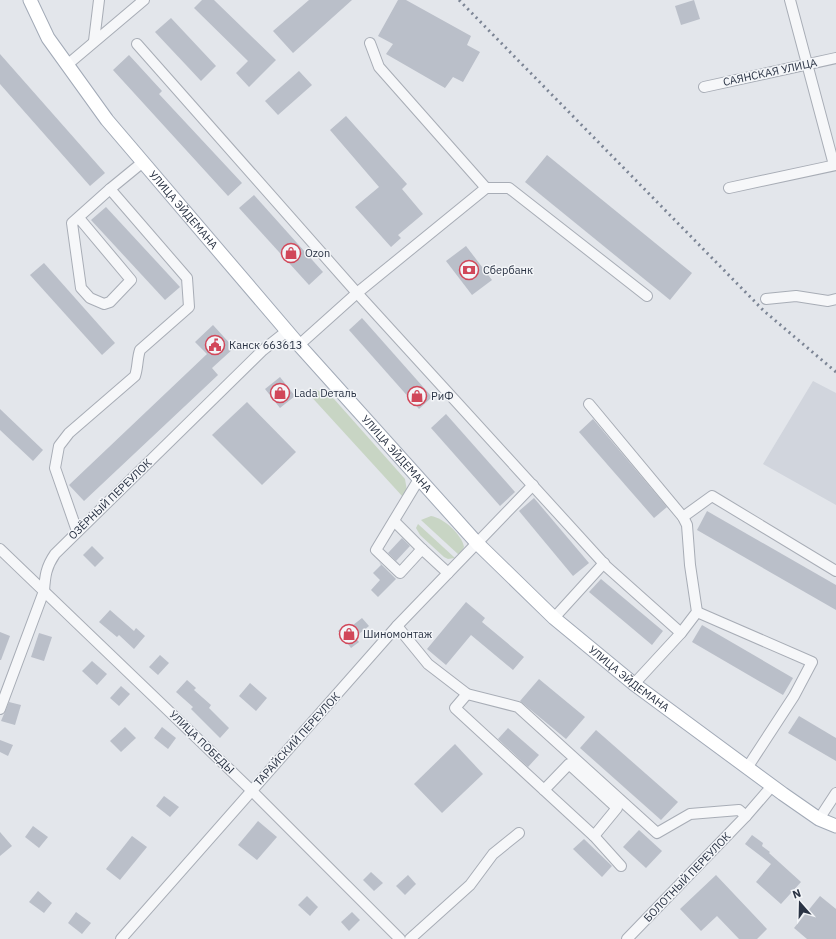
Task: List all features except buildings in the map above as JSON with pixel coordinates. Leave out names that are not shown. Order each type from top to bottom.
[{"type":"main road","name":"УЛИЦА ЭЙДЕМАНА","points":[[30,0],[48,38],[107,120],[299,345],[477,543],[554,618],[634,684],[747,768],[819,819]]},
{"type":"main road","points":[[819,819],[836,826]]},
{"type":"main road","points":[[819,819],[836,836]]},
{"type":"street","points":[[94,41],[100,0]]},
{"type":"street","points":[[67,65],[144,0]]},
{"type":"street","points":[[729,188],[835,165],[790,0]]},
{"type":"street","points":[[370,43],[379,68],[486,188]]},
{"type":"street","points":[[137,44],[357,293],[604,563],[681,633]]},
{"type":"street","name":"САЯНСКАЯ УЛИЦА","points":[[704,87],[836,58]]},
{"type":"street","points":[[79,218],[131,280],[110,302],[104,304],[90,298],[81,288],[72,223],[143,162]]},
{"type":"street","points":[[299,345],[357,293],[486,188],[509,188],[647,296]]},
{"type":"street","points":[[77,531],[55,468],[59,446],[69,433],[134,376],[138,367],[140,350],[189,307],[187,278],[110,190]]},
{"type":"street","points":[[766,300],[796,296],[828,301],[836,299]]},
{"type":"street","name":"ОЗЁРНЫЙ ПЕРЕУЛОК","points":[[0,709],[44,591],[45,573],[48,564],[55,554],[263,350],[287,331]]},
{"type":"street","points":[[589,404],[683,517],[687,526],[690,565],[697,612],[681,633],[634,684]]},
{"type":"street","points":[[419,479],[376,550],[400,572],[422,549]]},
{"type":"street","name":"ТАРАЙСКИЙ ПЕРЕУЛОК","points":[[123,938],[397,626],[533,485]]},
{"type":"street","points":[[683,517],[712,496],[836,571]]},
{"type":"street","points":[[394,521],[448,573]]},
{"type":"street","name":"УЛИЦА ПОБЕДЫ","points":[[0,549],[252,790],[400,939]]},
{"type":"street","points":[[554,618],[604,563]]},
{"type":"street","points":[[697,612],[812,662],[794,696],[747,768]]},
{"type":"street","points":[[397,626],[428,664],[467,694],[518,707],[657,833],[690,814],[739,810],[746,816]]},
{"type":"street","points":[[467,694],[455,708],[594,836],[621,866]]},
{"type":"street","points":[[544,790],[569,764],[617,808],[594,836]]},
{"type":"street","name":"БОЛОТНЫЙ ПЕРЕУЛОК","points":[[627,939],[746,816],[772,786]]},
{"type":"street","points":[[819,819],[836,793]]},
{"type":"street","points":[[410,939],[470,885],[493,854],[519,833]]},
{"type":"shaded area","points":[[813,381],[836,393],[836,505],[763,464]]},
{"type":"green space","points":[[315,389],[334,399],[405,479],[407,491],[403,497],[307,392]]},
{"type":"green space","points":[[431,516],[436,517],[447,524],[460,537],[464,547],[459,555],[421,520]]},
{"type":"green space","points":[[418,524],[455,558],[448,559],[444,557],[420,535],[416,528]]},
{"type":"railway","points":[[459,0],[764,311],[836,372]]},
{"type":"place","name":"Ozon","points":[[291,253]]},
{"type":"place","name":"Сбербанк","points":[[469,270]]},
{"type":"place","name":"Канск 663613","points":[[215,345]]},
{"type":"place","name":"Lada Dеталь","points":[[280,393]]},
{"type":"place","name":"РиФ","points":[[417,396]]},
{"type":"place","name":"Шиномонтаж","points":[[349,634]]}]
